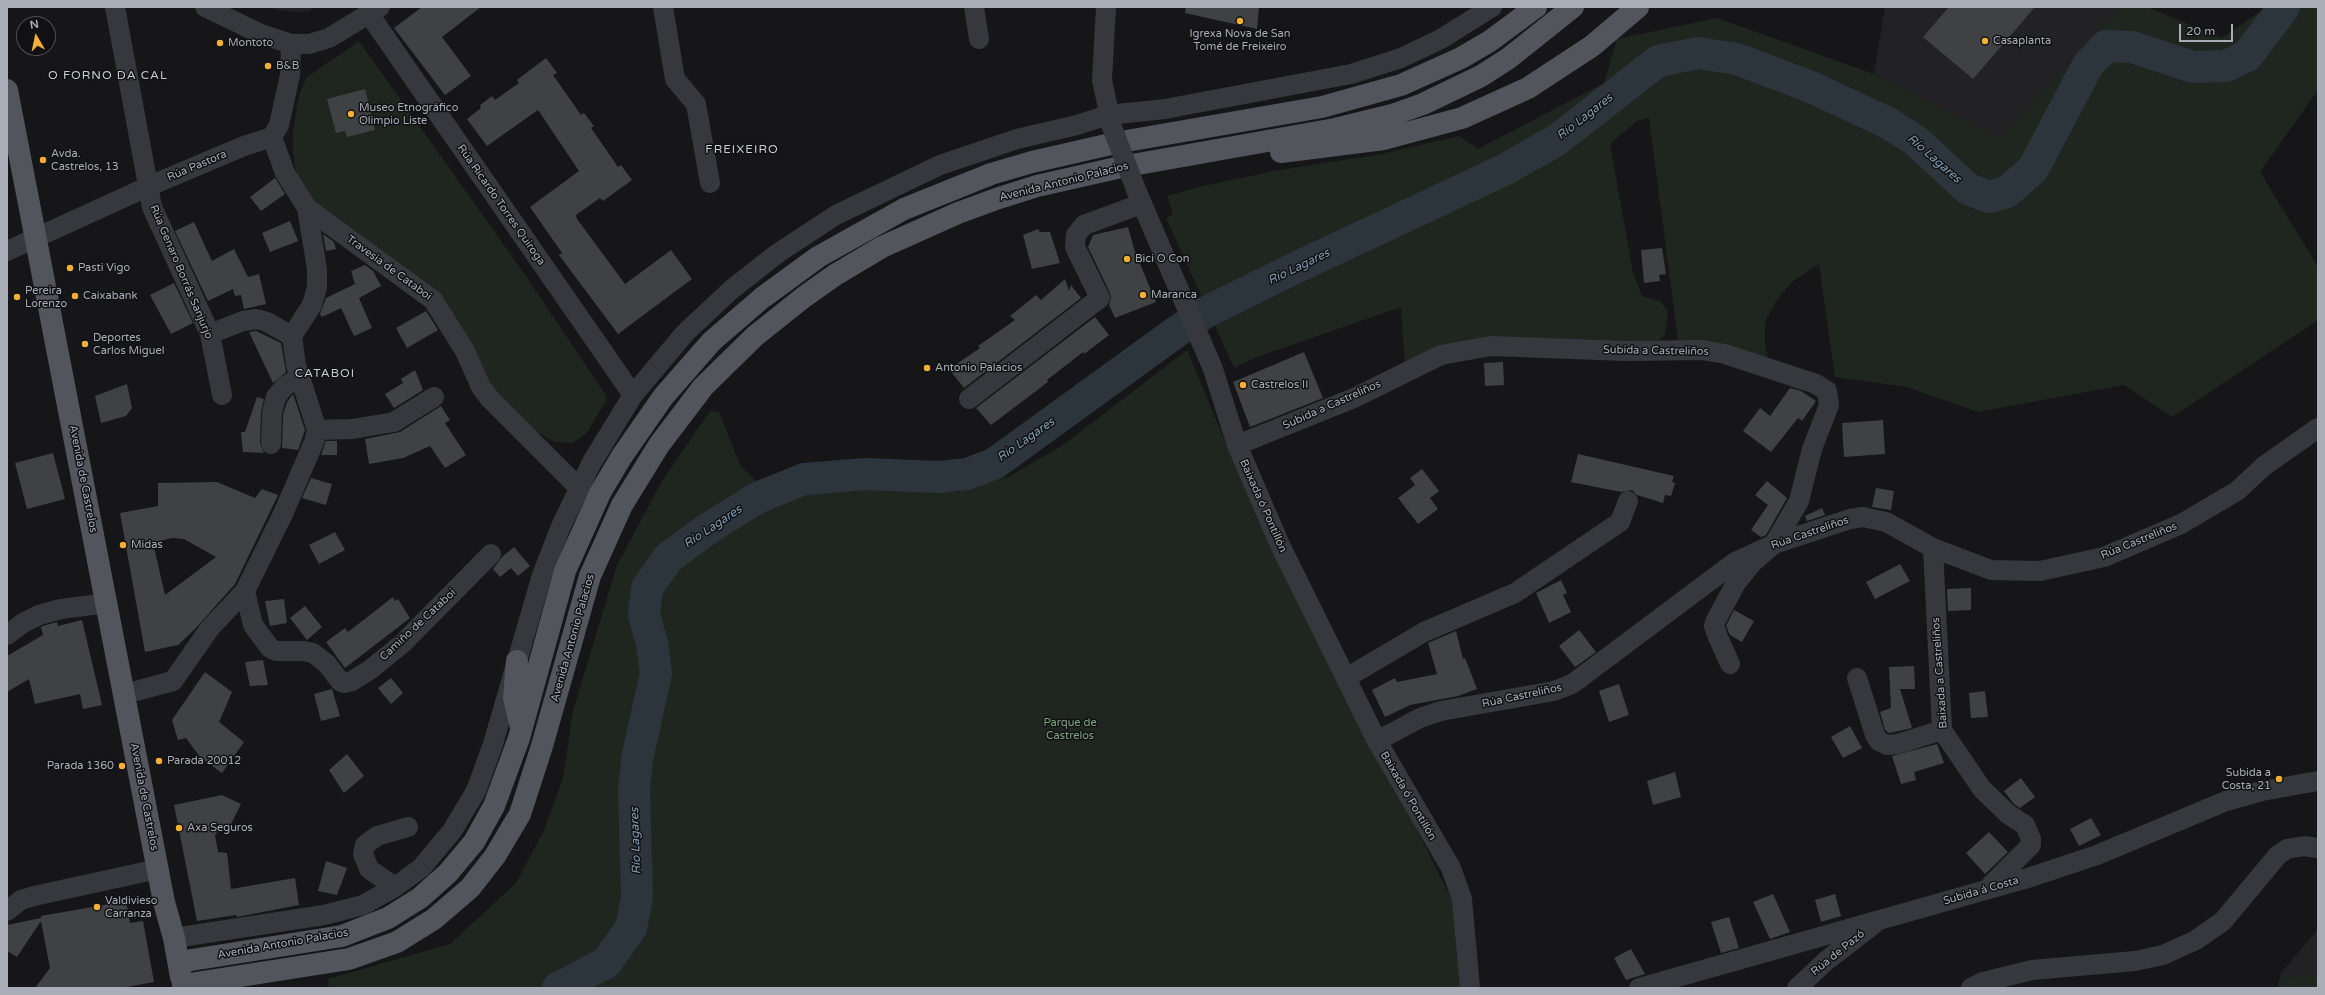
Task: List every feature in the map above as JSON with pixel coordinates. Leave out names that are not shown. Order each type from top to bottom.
[{"type":"main road","name":"Avenida Antonio Palacios","points":[[179,962],[342,936],[388,918],[420,898],[448,873],[474,842],[494,806],[522,728],[565,572],[600,493],[622,456],[663,397],[712,341],[762,298],[818,257],[904,209],[991,174],[1032,162],[1115,143],[1322,107],[1401,85],[1461,58],[1490,41],[1536,7]]},
{"type":"main road","name":"Avenida Antonio Palacios","points":[[183,987],[349,959],[397,942],[434,919],[470,888],[496,856],[520,814],[542,746],[590,576],[622,505],[659,445],[703,387],[730,359],[776,318],[835,275],[882,247],[958,213],[999,198],[1076,176],[1336,129],[1392,115],[1422,104],[1481,76],[1509,58],[1573,7]]},
{"type":"main road","points":[[1224,149],[1287,153],[1384,139],[1462,118],[1528,88],[1592,46],[1638,7]]},
{"type":"main road","name":"Avenida de Castrelos","points":[[7,90],[158,869],[174,938],[183,987]]},
{"type":"main road","points":[[517,661],[514,698],[522,728]]},
{"type":"street","name":"Rúa Genaro Borrás Sanjurjo","points":[[115,7],[147,187],[152,207],[210,334],[222,395]]},
{"type":"street","points":[[205,7],[261,34],[291,44],[310,44],[329,38],[375,11]]},
{"type":"street","points":[[663,7],[675,79],[696,104],[710,183]]},
{"type":"street","points":[[974,7],[979,39]]},
{"type":"street","name":"Baixada ó Pontillón","points":[[1106,7],[1102,80],[1110,121],[1139,198],[1210,362],[1237,445],[1280,545],[1377,741],[1451,868],[1462,899],[1470,988]]},
{"type":"street","points":[[174,938],[324,915],[363,905],[395,887],[421,868],[452,831],[476,791],[493,744],[542,574],[579,488],[592,462],[633,395],[685,333],[732,289],[778,253],[836,215],[940,165],[1017,139],[1078,125],[1110,121],[1165,109],[1351,74],[1401,58],[1441,39],[1492,7]]},
{"type":"street","name":"Rúa Ricardo Torres Quiroga","points":[[375,11],[633,395]]},
{"type":"street","points":[[125,694],[173,681],[210,628],[245,591],[283,514],[314,442],[317,430],[296,365],[292,336],[312,305],[317,287],[317,269],[307,208],[285,173],[272,137],[279,125],[290,75],[291,44]]},
{"type":"street","name":"Rúa Pastora","points":[[7,251],[147,187],[244,146],[272,137]]},
{"type":"street","points":[[968,399],[1100,298],[1075,247],[1076,235],[1084,226],[1139,198]]},
{"type":"street","name":"Travesia de Cataboi","points":[[307,208],[433,300],[465,351],[481,387],[490,399],[579,488]]},
{"type":"street","points":[[210,334],[243,320],[257,320],[267,322],[292,336]]},
{"type":"street","name":"Subida a Castreliños","points":[[1237,445],[1354,398],[1441,355],[1492,346],[1626,351],[1702,350],[1725,354],[1816,384],[1827,391],[1829,405],[1812,449],[1799,501],[1774,544],[1752,563],[1736,583],[1714,626],[1730,664]]},
{"type":"street","points":[[271,444],[272,413],[276,397],[285,386],[300,377]]},
{"type":"street","points":[[317,430],[352,429],[394,422],[434,397]]},
{"type":"street","name":"Rúa Castreliños","points":[[1377,741],[1420,718],[1441,711],[1554,691],[1572,684],[1735,562],[1774,544],[1850,519],[1863,517],[1886,522],[1933,548],[1991,570],[2040,572],[2104,557],[2181,524],[2237,491],[2264,466],[2318,428]]},
{"type":"street","points":[[1346,678],[1424,632],[1515,593],[1620,522],[1628,501]]},
{"type":"street","name":"Baixada a Castreliños","points":[[1933,548],[1942,730],[1982,788],[2008,814],[2025,825],[2030,832],[2030,845],[1986,890]]},
{"type":"street","name":"Camiño de Cataboi","points":[[245,591],[253,625],[270,648],[276,651],[304,651],[313,653],[327,664],[340,681],[344,683],[352,681],[371,669],[403,643],[491,554]]},
{"type":"street","points":[[7,635],[23,623],[38,615],[61,609],[107,603]]},
{"type":"street","points":[[1857,678],[1875,735],[1879,741],[1887,745],[1898,744],[1942,730]]},
{"type":"street","name":"Subida á Costa","points":[[1639,988],[1752,958],[1986,890],[2097,855],[2226,801],[2262,791],[2318,781]]},
{"type":"street","points":[[395,887],[369,869],[362,854],[365,845],[378,836],[408,827]]},
{"type":"street","points":[[1971,988],[1983,982],[2032,970],[2136,961],[2163,955],[2196,940],[2223,921],[2278,855],[2287,849],[2304,846],[2318,848]]},
{"type":"street","points":[[7,911],[21,900],[34,896],[158,869]]},
{"type":"street","name":"Rúa de Pazó","points":[[1797,988],[1826,961],[1880,920]]},
{"type":"shaded area","points":[[269,7],[312,7],[311,11],[298,12],[277,10]]},
{"type":"shaded area","name":"Casaplanta","points":[[1885,7],[2121,7],[2000,138],[1874,74]]},
{"type":"shaded area","points":[[2318,929],[2318,988],[2277,988],[2281,973]]},
{"type":"green space","points":[[2121,7],[2147,7],[2222,38],[2266,7],[2318,7],[2318,90],[2260,172],[2318,267],[2318,320],[2172,417],[2124,385],[1978,412],[1907,387],[1835,377],[1819,264],[1792,282],[1776,301],[1765,322],[1765,343],[1769,363],[1678,340],[1649,118],[1637,121],[1610,144],[1633,273],[1642,296],[1661,302],[1668,311],[1665,335],[1653,344],[1543,340],[1405,364],[1401,307],[1257,357],[1234,368],[1166,218],[1173,214],[1167,196],[1199,187],[1274,171],[1381,154],[1459,136],[1478,149],[1604,83],[1617,39],[1717,18],[1874,74],[2000,138]]},
{"type":"green space","points":[[359,41],[526,276],[605,394],[606,401],[586,434],[572,443],[555,442],[535,431],[493,398],[439,300],[311,201],[297,180],[293,153],[293,132],[298,99],[306,78]]},
{"type":"green space","name":"Parque de Castrelos","points":[[1187,350],[1232,458],[1453,902],[1461,988],[329,988],[328,979],[450,944],[516,883],[544,830],[563,778],[573,711],[617,565],[662,481],[710,411],[719,412],[740,465],[776,501],[860,484],[958,492],[1008,477],[1063,445]]},
{"type":"green space","points":[[2318,975],[2318,988],[2281,988],[2281,978]]},
{"type":"building","points":[[422,7],[481,7],[442,37],[471,76],[445,95],[394,28]]},
{"type":"building","name":"Igrexa Nova de San Tomé de Freixeiro","points":[[1186,7],[1259,7],[1257,29],[1185,13]]},
{"type":"building","points":[[1949,7],[2035,7],[1973,79],[1923,37]]},
{"type":"building","points":[[546,58],[557,73],[553,75],[581,115],[584,113],[594,126],[591,128],[618,167],[621,165],[632,180],[603,201],[600,198],[576,215],[577,219],[625,284],[671,250],[692,279],[618,334],[559,255],[562,253],[530,207],[579,171],[538,110],[487,146],[467,119],[481,108],[480,105],[492,96],[495,100],[519,83],[517,80]]},
{"type":"building","name":"Museo Etnográfico Olimpio Liste","points":[[365,89],[375,130],[347,137],[345,131],[336,133],[327,99]]},
{"type":"building","points":[[275,178],[285,194],[261,211],[250,197]]},
{"type":"building","points":[[290,221],[298,241],[270,252],[262,233]]},
{"type":"building","points":[[194,222],[212,261],[234,249],[248,277],[259,274],[266,304],[244,309],[241,295],[235,296],[233,289],[208,301],[175,231]]},
{"type":"building","points":[[1128,227],[1135,252],[1156,302],[1115,318],[1109,305],[1111,298],[1110,293],[1088,247],[1093,235]]},
{"type":"building","points":[[1038,229],[1040,232],[1050,232],[1060,263],[1032,269],[1023,235]]},
{"type":"building","points":[[323,234],[334,242],[336,249],[326,251]]},
{"type":"building","points":[[1662,248],[1666,274],[1659,275],[1660,281],[1644,283],[1641,250]]},
{"type":"building","points":[[365,265],[373,271],[381,286],[359,298],[372,328],[354,336],[341,308],[322,317],[320,314],[326,298],[355,284],[351,271]]},
{"type":"building","points":[[1065,279],[1069,291],[1071,285],[1081,298],[964,388],[949,369],[980,348],[978,346],[1015,320],[1010,316],[1036,295],[1041,300]]},
{"type":"building","points":[[174,283],[193,323],[171,334],[150,295]]},
{"type":"building","points":[[426,311],[438,330],[407,348],[396,328]]},
{"type":"building","points":[[1095,317],[1109,335],[1084,354],[1083,352],[1047,380],[1048,382],[991,425],[976,408]]},
{"type":"building","points":[[256,331],[281,343],[286,372],[273,383],[249,332]]},
{"type":"building","points":[[1304,352],[1323,398],[1250,427],[1233,382]]},
{"type":"building","points":[[1503,362],[1504,385],[1485,386],[1484,363]]},
{"type":"building","points":[[415,370],[423,390],[394,408],[385,394],[403,383],[401,379]]},
{"type":"building","points":[[127,384],[132,408],[126,416],[101,423],[95,396]]},
{"type":"building","points":[[1790,388],[1801,391],[1816,401],[1802,421],[1798,418],[1771,452],[1743,431],[1760,408],[1770,416]]},
{"type":"building","points":[[293,394],[305,430],[298,450],[282,448],[283,415],[287,402]]},
{"type":"building","points":[[257,397],[264,399],[261,412],[260,444],[264,453],[243,452],[241,432],[245,432]]},
{"type":"building","points":[[441,406],[450,420],[445,423],[466,455],[445,468],[430,446],[403,458],[369,464],[365,439],[400,432]]},
{"type":"building","points":[[1883,420],[1885,454],[1844,457],[1842,423]]},
{"type":"building","points":[[326,441],[337,441],[337,455],[321,455]]},
{"type":"building","points":[[53,453],[65,499],[27,509],[15,463]]},
{"type":"building","points":[[1578,454],[1674,476],[1672,482],[1675,483],[1671,496],[1665,495],[1663,503],[1637,495],[1632,490],[1621,492],[1571,482]]},
{"type":"building","points":[[1422,469],[1439,491],[1430,498],[1438,509],[1418,524],[1398,498],[1415,485],[1410,478]]},
{"type":"building","points":[[311,478],[332,484],[326,505],[302,498]]},
{"type":"building","points":[[1767,481],[1787,498],[1766,535],[1761,537],[1751,530],[1768,505],[1755,495]]},
{"type":"building","points":[[217,482],[255,498],[262,489],[278,495],[235,584],[194,630],[178,645],[145,652],[120,513],[158,506],[158,483]],"holes":[[[172,538],[184,539],[216,557],[165,595],[153,543]]]},
{"type":"building","points":[[1876,488],[1894,491],[1891,510],[1872,507]]},
{"type":"building","points":[[1822,508],[1825,515],[1807,521],[1805,516]]},
{"type":"building","points":[[335,532],[345,550],[319,564],[309,545]]},
{"type":"building","points":[[514,547],[530,566],[518,576],[511,568],[500,577],[493,569],[502,557]]},
{"type":"building","points":[[1900,564],[1910,581],[1875,599],[1866,582]]},
{"type":"building","points":[[1561,580],[1567,593],[1563,595],[1571,612],[1549,623],[1536,593]]},
{"type":"building","points":[[1971,588],[1971,610],[1948,611],[1947,589]]},
{"type":"building","points":[[393,597],[395,601],[398,599],[410,618],[345,668],[326,642],[345,628],[348,632]]},
{"type":"building","points":[[284,599],[287,623],[270,626],[265,601]]},
{"type":"building","points":[[305,606],[322,627],[307,640],[290,618]]},
{"type":"building","points":[[1734,610],[1754,621],[1742,642],[1730,635],[1726,626]]},
{"type":"building","points":[[82,620],[102,705],[83,709],[80,694],[35,704],[29,679],[7,692],[7,656],[43,635],[41,627],[43,626],[57,622],[58,626]]},
{"type":"building","points":[[1579,630],[1596,652],[1575,667],[1559,646]]},
{"type":"building","points":[[1456,631],[1463,659],[1465,658],[1477,689],[1458,696],[1410,705],[1385,717],[1372,690],[1395,678],[1397,682],[1437,674],[1428,643]]},
{"type":"building","points":[[263,660],[268,685],[250,686],[245,662]]},
{"type":"building","points":[[1914,666],[1915,689],[1900,689],[1912,728],[1889,733],[1885,730],[1880,712],[1891,708],[1889,667]]},
{"type":"building","points":[[205,672],[232,692],[219,722],[244,742],[222,773],[200,757],[186,738],[178,740],[172,720]]},
{"type":"building","points":[[391,678],[403,693],[391,704],[378,688]]},
{"type":"building","points":[[1619,684],[1629,715],[1609,722],[1599,691]]},
{"type":"building","points":[[332,689],[340,716],[321,721],[314,694]]},
{"type":"building","points":[[1985,691],[1988,717],[1971,718],[1969,693]]},
{"type":"building","points":[[1850,726],[1862,748],[1843,758],[1831,737]]},
{"type":"building","points":[[1937,744],[1944,763],[1914,772],[1916,780],[1901,784],[1892,756]]},
{"type":"building","points":[[347,754],[364,776],[344,793],[329,770]]},
{"type":"building","points":[[1675,772],[1681,797],[1653,805],[1647,781]]},
{"type":"building","points":[[2021,778],[2035,797],[2020,808],[2014,804],[2004,791]]},
{"type":"building","points":[[222,795],[241,804],[231,824],[222,826],[215,835],[218,852],[227,853],[231,889],[295,878],[299,905],[237,917],[236,915],[197,921],[174,805]]},
{"type":"building","points":[[2091,818],[2101,835],[2079,846],[2070,829]]},
{"type":"building","points":[[1989,832],[2008,852],[1985,874],[1966,853]]},
{"type":"building","points":[[326,861],[347,868],[337,895],[318,891]]},
{"type":"building","points":[[1773,894],[1790,932],[1770,939],[1753,902]]},
{"type":"building","points":[[1835,894],[1841,916],[1821,922],[1815,900]]},
{"type":"building","points":[[126,901],[130,923],[143,921],[154,982],[122,988],[35,988],[50,968],[41,921],[17,957],[7,951],[7,925],[41,918],[41,916]]},
{"type":"building","points":[[1729,917],[1739,948],[1721,953],[1711,922]]},
{"type":"building","points":[[1631,949],[1645,974],[1626,980],[1614,958]]},
{"type":"waterway","name":"Río Lagares","points":[[558,988],[606,963],[631,928],[637,897],[634,790],[637,759],[656,673],[652,643],[644,615],[647,588],[668,558],[706,530],[757,498],[804,479],[865,474],[939,477],[967,474],[994,464],[1176,332],[1206,312],[1293,269],[1504,170],[1557,140],[1658,61],[1698,53],[1737,59],[1811,87],[1888,123],[1915,140],[1968,189],[1989,197],[2007,192],[2033,169],[2088,65],[2106,46],[2132,47],[2193,67],[2226,66],[2247,56],[2284,7]]},
{"type":"place","name":"Igrexa Nova de San Tomé de Freixeiro","points":[[1240,21]]},
{"type":"place","name":"Casaplanta","points":[[1985,41]]},
{"type":"place","name":"Montoto","points":[[220,43]]},
{"type":"place","name":"B&B","points":[[268,66]]},
{"type":"place","name":"Museo Etnográfico Olimpio Liste","points":[[351,114]]},
{"type":"place","name":"Avda. Castrelos, 13","points":[[43,160]]},
{"type":"place","name":"Bici O Con","points":[[1127,259]]},
{"type":"place","name":"Pasti Vigo","points":[[70,268]]},
{"type":"place","name":"Maranca","points":[[1143,295]]},
{"type":"place","name":"Caixabank","points":[[75,296]]},
{"type":"place","name":"Pereira Lorenzo","points":[[17,297]]},
{"type":"place","name":"Deportes Carlos Miguel","points":[[85,344]]},
{"type":"place","name":"Antonio Palacios","points":[[927,368]]},
{"type":"place","name":"Castrelos II","points":[[1243,385]]},
{"type":"place","name":"Midas","points":[[123,545]]},
{"type":"place","name":"Parada 20012","points":[[159,761]]},
{"type":"place","name":"Parada 1360","points":[[122,766]]},
{"type":"place","name":"Subida a Costa, 21","points":[[2279,779]]},
{"type":"place","name":"Axa Seguros","points":[[179,828]]},
{"type":"place","name":"Valdivieso Carranza","points":[[97,907]]},
{"type":"district","name":"O FORNO DA CAL","points":[[108,76]]},
{"type":"district","name":"FREIXEIRO","points":[[742,150]]},
{"type":"district","name":"CATABOI","points":[[325,374]]}]
